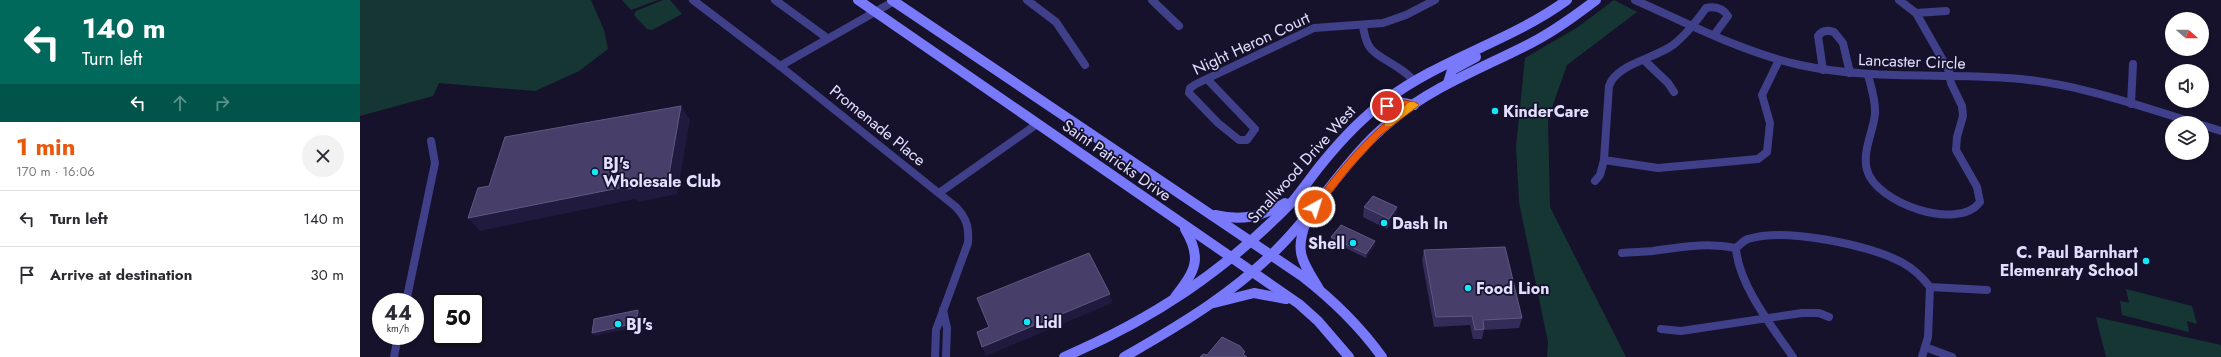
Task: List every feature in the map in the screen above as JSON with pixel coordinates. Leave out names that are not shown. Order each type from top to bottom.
[{"type":"main road","name":"Saint Patricks Drive","points":[[858,0],[1182,226],[1233,258],[1299,304],[1318,321],[1349,357]]},
{"type":"main road","name":"Saint Patricks Drive","points":[[894,0],[1271,256],[1321,292],[1349,317],[1382,357]]},
{"type":"main road","name":"Smallwood Drive West","points":[[1064,357],[1113,336],[1168,305],[1233,258],[1297,196],[1323,162],[1372,111],[1387,98],[1415,81],[1532,23],[1567,0]]},
{"type":"main road","points":[[1124,357],[1170,331],[1210,304],[1271,256],[1309,215],[1346,168],[1392,120],[1448,84],[1555,29],[1596,0]]},
{"type":"main road","points":[[1448,84],[1450,74],[1456,67],[1525,32],[1554,9]]},
{"type":"main road","points":[[1341,143],[1392,103],[1401,102],[1414,105]]},
{"type":"main road","points":[[1207,213],[1233,219],[1247,219],[1265,215],[1297,196]]},
{"type":"main road","points":[[1309,215],[1300,236],[1299,254],[1306,270],[1321,292]]},
{"type":"main road","points":[[1168,305],[1190,280],[1197,260],[1195,246],[1182,226]]},
{"type":"main road","points":[[1210,304],[1254,293],[1279,297],[1299,304]]},
{"type":"street","name":"Promenade Place","points":[[692,0],[780,66],[939,193],[965,217],[969,236],[966,252],[936,330],[935,357]]},
{"type":"street","points":[[775,0],[828,38]]},
{"type":"street","points":[[780,66],[894,0]]},
{"type":"street","points":[[1027,0],[1056,22],[1085,65]]},
{"type":"street","points":[[1152,0],[1179,26]]},
{"type":"street","name":"Night Heron Court","points":[[1207,79],[1253,127],[1254,134],[1244,141],[1237,139],[1189,93],[1192,86],[1314,28],[1327,25],[1364,25],[1395,19],[1435,0]]},
{"type":"street","name":"Lancaster Circle","points":[[1635,0],[1714,35],[1779,60],[1824,70],[1868,75],[2009,78],[2043,82],[2086,91],[2171,116]]},
{"type":"street","points":[[1868,75],[1875,108],[1865,159],[1866,168],[1871,180],[1882,193],[1896,200],[1954,215],[1970,212],[1980,202],[1980,196],[1956,150],[1957,137],[1963,116],[1962,106],[1949,77],[1949,71],[1916,13],[1899,0]]},
{"type":"street","points":[[1595,182],[1600,175],[1604,160],[1610,81],[1618,72],[1672,48],[1709,7],[1722,9],[1728,16],[1714,35]]},
{"type":"street","points":[[1916,13],[1946,11]]},
{"type":"street","points":[[1364,25],[1365,40],[1372,53],[1398,67],[1415,81]]},
{"type":"street","points":[[1824,70],[1818,36],[1820,33],[1827,31],[1837,34],[1842,39],[1850,73]]},
{"type":"street","points":[[1604,160],[1662,168],[1758,159],[1767,152],[1770,123],[1762,95],[1779,60]]},
{"type":"street","points":[[1645,61],[1668,83],[1674,92]]},
{"type":"street","points":[[2131,104],[2133,64]]},
{"type":"street","points":[[939,193],[1037,124]]},
{"type":"street","points":[[2209,127],[2221,131]]},
{"type":"street","points":[[408,293],[435,164],[431,141]]},
{"type":"street","points":[[1793,357],[1766,317],[1736,261],[1736,248],[1744,240],[1768,236],[1808,238],[1837,242],[1868,249],[1898,260],[1914,270],[1930,287],[1987,290]]},
{"type":"street","points":[[1622,253],[1652,251],[1700,243],[1714,243],[1736,248]]},
{"type":"street","points":[[1922,357],[1928,337],[1930,287]]},
{"type":"street","points":[[943,309],[947,328],[946,357]]},
{"type":"street","points":[[1661,329],[1681,331],[1766,317],[1810,313],[1820,313],[1830,317]]},
{"type":"street","points":[[394,357],[396,345]]},
{"type":"street","points":[[1925,347],[1952,357]]},
{"type":"green space","points":[[360,0],[591,0],[604,30],[608,49],[579,71],[535,91],[439,83],[433,96],[360,116]]},
{"type":"green space","points":[[622,0],[658,0],[631,10]]},
{"type":"green space","points":[[663,0],[670,0],[682,14],[652,30],[647,29],[634,15],[636,11]]},
{"type":"green space","points":[[1614,0],[1637,12],[1567,65],[1548,119],[1550,207],[1626,357],[1547,357],[1548,342],[1519,202],[1516,147],[1525,58],[1578,27]]},
{"type":"green space","points":[[2126,289],[2192,306],[2197,324],[2187,321],[2189,332],[2122,315],[2120,301],[2129,303]]},
{"type":"green space","points":[[2096,317],[2221,345],[2221,357],[2106,357]]},
{"type":"building","name":"BJ's Wholesale Club","points":[[681,106],[668,180],[628,189],[629,186],[468,218],[478,188],[489,186],[505,137]]},
{"type":"building","points":[[1373,196],[1397,207],[1389,219],[1364,207]]},
{"type":"building","name":"Shell","points":[[1341,225],[1375,241],[1366,254],[1331,237]]},
{"type":"building","name":"Food Lion","points":[[1505,247],[1522,318],[1483,320],[1484,329],[1475,330],[1472,316],[1436,317],[1424,250]]},
{"type":"building","name":"Lidl","points":[[1089,253],[1110,294],[982,347],[977,332],[989,327],[977,298]]},
{"type":"building","name":"BJ's","points":[[638,310],[636,323],[592,333],[594,319]]},
{"type":"building","points":[[1222,337],[1240,346],[1245,352],[1243,354],[1247,357],[1200,357],[1203,354],[1207,355]]},
{"type":"slow traffic","points":[[1388,124],[1414,105],[1413,104]]},
{"type":"place","name":"KinderCare","points":[[1495,111]]},
{"type":"place","name":"BJ's Wholesale Club","points":[[595,172]]},
{"type":"place","name":"Dash In","points":[[1384,223]]},
{"type":"place","name":"Shell","points":[[1353,243]]},
{"type":"place","name":"C. Paul Barnhart Elemenraty School","points":[[2146,261]]},
{"type":"place","name":"Food Lion","points":[[1468,288]]},
{"type":"place","name":"Lidl","points":[[1027,322]]},
{"type":"place","name":"BJ's","points":[[618,324]]},
{"type":"route","points":[[1315,207],[1346,168],[1378,133],[1392,120],[1414,105],[1401,102],[1392,103],[1387,106]]}]
